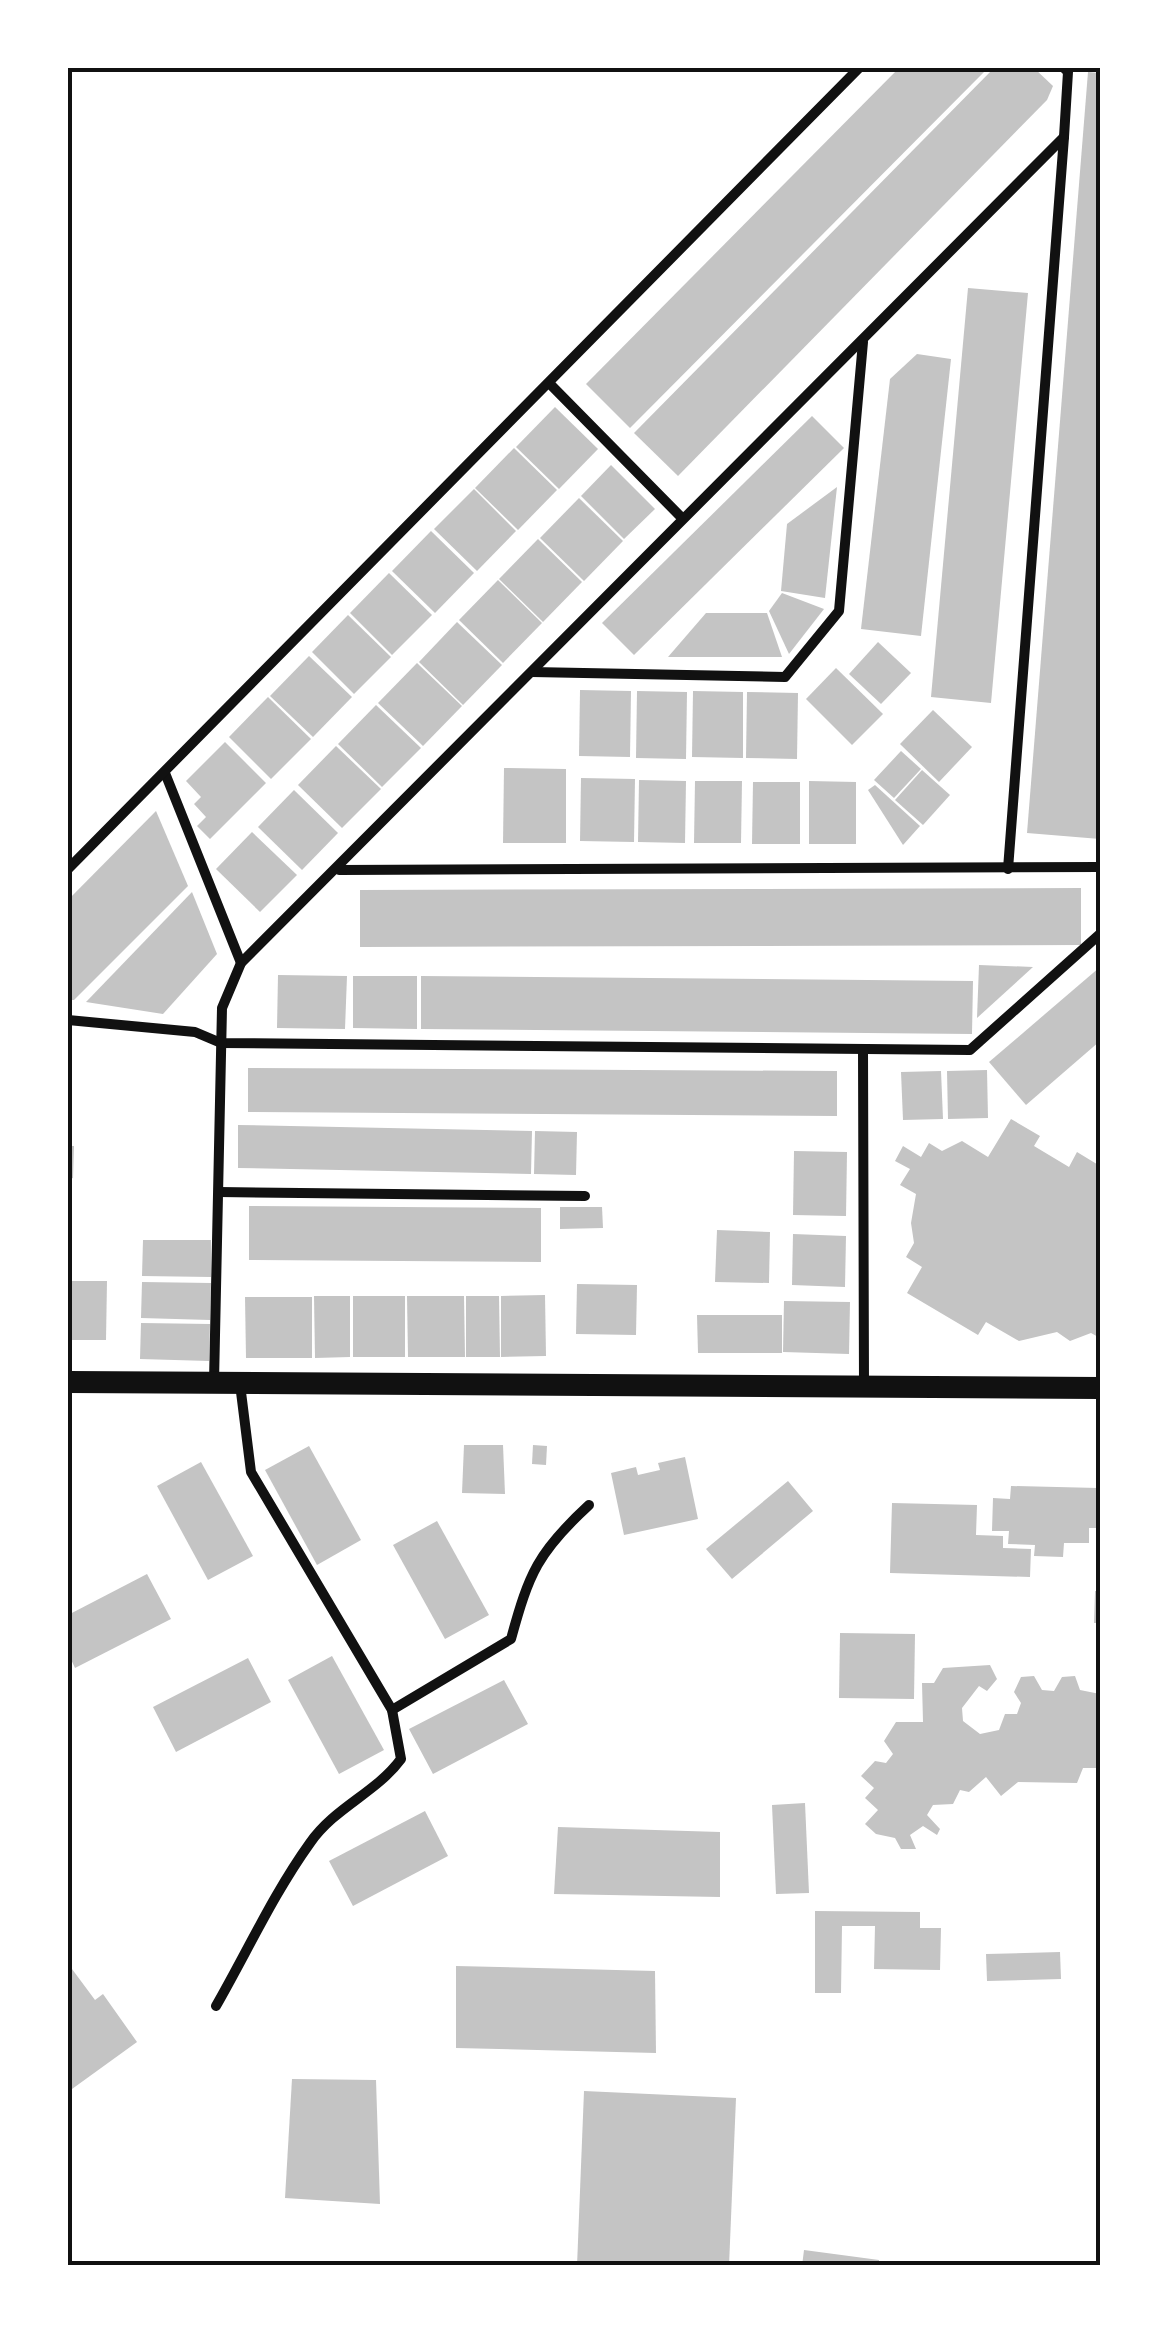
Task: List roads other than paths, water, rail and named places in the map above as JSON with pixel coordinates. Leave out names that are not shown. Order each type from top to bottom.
[{"type":"main road","points":[[68,1382],[1100,1388]]},
{"type":"street","points":[[68,869],[859,68]]},
{"type":"street","points":[[1008,869],[1064,137],[1068,72],[1064,68]]},
{"type":"street","points":[[214,1383],[222,1008],[240,964],[339,870],[680,518],[1064,137]]},
{"type":"street","points":[[532,672],[785,677],[839,611],[863,340]]},
{"type":"street","points":[[549,383],[680,518]]},
{"type":"street","points":[[165,773],[240,964]]},
{"type":"street","points":[[339,870],[1100,867]]},
{"type":"street","points":[[68,1020],[196,1032],[221,1044],[970,1050],[1100,934]]},
{"type":"street","points":[[863,1049],[864,1386]]},
{"type":"street","points":[[220,1192],[585,1196]]},
{"type":"street","points":[[216,2006],[310,1842],[350,1800],[385,1781],[400,1759],[392,1710],[250,1472],[240,1383]]},
{"type":"street","points":[[392,1710],[511,1639],[528,1580],[550,1541],[589,1505]]}]
